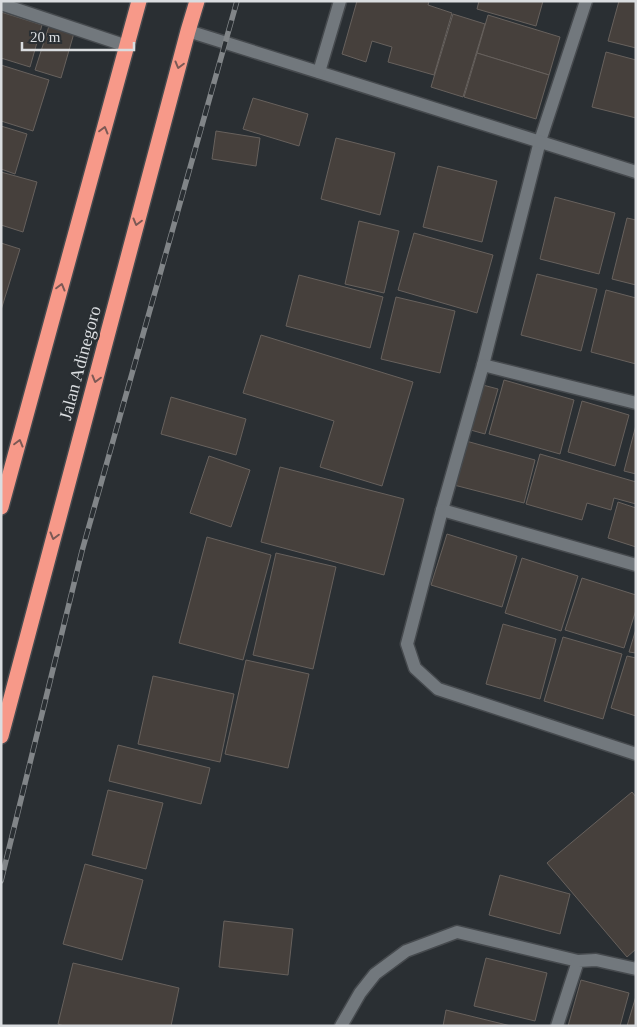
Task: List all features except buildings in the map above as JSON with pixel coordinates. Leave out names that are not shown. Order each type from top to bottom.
[{"type":"highway","points":[[1,507],[7,465],[139,1]]},
{"type":"highway","name":"Jalan Adinegoro","points":[[1,736],[197,1]]},
{"type":"street","points":[[319,72],[340,1]]},
{"type":"street","points":[[586,1],[540,141],[483,366],[442,510],[407,644],[415,668],[438,688],[636,754]]},
{"type":"street","points":[[1,4],[127,46]]},
{"type":"street","points":[[188,31],[636,172]]},
{"type":"street","points":[[483,366],[636,403]]},
{"type":"street","points":[[442,510],[636,565]]},
{"type":"street","points":[[341,1026],[360,993],[376,974],[406,951],[457,932],[578,961],[596,960],[636,969]]},
{"type":"street","points":[[558,1026],[578,961]]},
{"type":"railway","points":[[1,881],[82,551],[237,1]]}]
